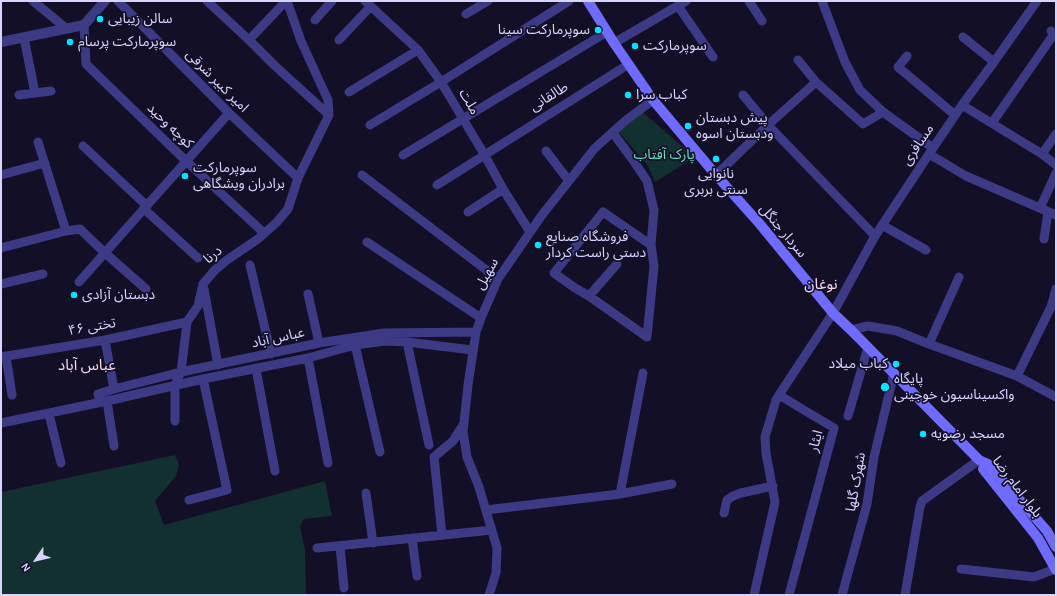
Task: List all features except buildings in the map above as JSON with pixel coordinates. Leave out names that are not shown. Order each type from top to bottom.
[{"type":"main road","name":"سردار جنگل","points":[[588,1],[614,43],[653,100],[764,229],[833,313],[979,460]]},
{"type":"main road","name":"بلوار امام رضا","points":[[979,460],[988,464],[1051,532],[1056,547]]},
{"type":"main road","name":"بلوار امام رضا","points":[[979,460],[983,469],[1038,538],[1056,569]]},
{"type":"main road","points":[[1038,538],[1051,532]]},
{"type":"street","points":[[33,1],[67,28]]},
{"type":"street","points":[[1,42],[84,25],[105,1]]},
{"type":"street","name":"امیر کبیر شرقی","points":[[118,1],[229,113],[298,178]]},
{"type":"street","points":[[207,1],[274,65],[330,114]]},
{"type":"street","points":[[249,40],[287,1],[300,40],[328,100],[330,114]]},
{"type":"street","points":[[315,20],[332,1]]},
{"type":"street","points":[[466,14],[488,1]]},
{"type":"street","points":[[370,126],[569,1]]},
{"type":"street","points":[[614,43],[686,1]]},
{"type":"street","points":[[749,1],[762,22]]},
{"type":"street","points":[[822,1],[845,62],[860,90],[883,112],[931,151],[966,176],[1048,211]]},
{"type":"street","name":"مسافری","points":[[833,313],[882,225],[955,115],[1038,1]]},
{"type":"street","points":[[339,40],[367,4]]},
{"type":"street","name":"ملت","points":[[367,4],[418,50],[441,82],[503,189],[530,232]]},
{"type":"street","points":[[678,6],[713,57]]},
{"type":"street","name":"کوچه وحید","points":[[84,25],[86,64],[186,161],[264,233]]},
{"type":"street","points":[[992,123],[1054,34],[1051,31]]},
{"type":"street","points":[[403,155],[607,32]]},
{"type":"street","points":[[963,37],[994,62]]},
{"type":"street","points":[[24,38],[35,93]]},
{"type":"street","points":[[349,92],[418,50]]},
{"type":"street","points":[[907,56],[898,67],[955,115]]},
{"type":"street","points":[[798,60],[816,82],[862,124],[883,112]]},
{"type":"street","name":"طالقانی","points":[[437,185],[629,64]]},
{"type":"street","points":[[716,175],[768,125],[816,82]]},
{"type":"street","points":[[19,95],[51,91]]},
{"type":"street","points":[[743,95],[768,125],[876,236]]},
{"type":"street","name":"سهیل","points":[[489,595],[496,573],[497,548],[479,487],[467,457],[463,432],[472,350],[476,332],[498,279],[530,232],[595,148],[653,100]]},
{"type":"street","points":[[962,105],[1042,154],[1056,165]]},
{"type":"street","points":[[79,282],[229,113]]},
{"type":"street","name":"درنا","points":[[175,385],[181,372],[187,322],[198,306],[203,284],[215,270],[227,260],[258,239],[277,222],[288,209],[298,178],[330,114]]},
{"type":"street","points":[[613,133],[634,160],[647,181],[654,210],[651,245],[654,266],[647,337],[554,273],[603,212],[651,245]]},
{"type":"street","points":[[1042,154],[1056,134]]},
{"type":"street","points":[[38,142],[66,231]]},
{"type":"street","points":[[83,146],[198,258]]},
{"type":"street","points":[[546,151],[569,181]]},
{"type":"street","points":[[1,175],[45,163]]},
{"type":"street","points":[[1044,239],[1056,173]]},
{"type":"street","points":[[362,175],[498,279]]},
{"type":"street","points":[[468,212],[503,189]]},
{"type":"street","points":[[882,225],[926,250]]},
{"type":"street","points":[[1,248],[66,231],[80,229],[146,289]]},
{"type":"street","points":[[367,242],[481,318]]},
{"type":"street","points":[[250,264],[271,354]]},
{"type":"street","points":[[589,296],[617,264]]},
{"type":"street","points":[[1,284],[43,274]]},
{"type":"street","points":[[929,344],[959,277]]},
{"type":"street","points":[[203,284],[218,365]]},
{"type":"street","points":[[1017,376],[1051,307],[1054,287]]},
{"type":"street","points":[[308,294],[319,343]]},
{"type":"street","points":[[754,595],[775,502],[766,453],[765,437],[776,400],[833,313]]},
{"type":"street","name":"تختی ۴۶","points":[[4,357],[105,340],[187,322]]},
{"type":"street","points":[[851,330],[868,326],[897,332],[1017,376],[1056,397]]},
{"type":"street","name":"عباس آباد","points":[[104,402],[98,394],[181,372],[319,343],[384,332],[476,332]]},
{"type":"street","points":[[105,340],[114,389]]},
{"type":"street","name":"عباس آباد","points":[[1,423],[49,414],[203,379],[308,358],[355,346],[385,342],[407,342],[472,350]]},
{"type":"street","points":[[407,342],[429,445]]},
{"type":"street","points":[[355,346],[380,452]]},
{"type":"street","points":[[848,416],[868,347]]},
{"type":"street","points":[[4,357],[12,395]]},
{"type":"street","points":[[308,358],[328,463]]},
{"type":"street","points":[[256,369],[276,471]]},
{"type":"street","points":[[620,494],[643,373]]},
{"type":"street","name":"شهرک گلها","points":[[842,595],[867,504],[874,457],[894,373]]},
{"type":"street","points":[[188,500],[227,490],[203,379]]},
{"type":"street","points":[[175,385],[175,422]]},
{"type":"street","name":"ایثار","points":[[779,395],[834,428],[789,595]]},
{"type":"street","points":[[104,402],[114,446]]},
{"type":"street","points":[[49,414],[61,463]]},
{"type":"street","points":[[442,535],[434,457],[453,441],[463,425]]},
{"type":"street","points":[[905,595],[922,501],[979,460]]},
{"type":"street","points":[[486,510],[620,494],[672,484]]},
{"type":"street","points":[[724,513],[727,500],[733,496],[741,492],[773,486]]},
{"type":"street","points":[[366,493],[373,542]]},
{"type":"street","points":[[317,548],[492,530]]},
{"type":"street","points":[[412,538],[417,576]]},
{"type":"street","points":[[340,546],[344,588]]},
{"type":"street","points":[[961,569],[1034,577],[1056,569]]},
{"type":"green space","name":"پارک آفتاب","points":[[640,110],[695,157],[655,182],[648,166],[619,132],[625,121]]},
{"type":"green space","points":[[175,455],[179,465],[176,476],[155,501],[164,525],[325,481],[332,516],[304,519],[300,526],[305,551],[306,595],[1,595],[1,492]]},
{"type":"place","name":"سالن زیبایی","points":[[100,19]]},
{"type":"place","name":"سوپرمارکت سینا","points":[[598,30]]},
{"type":"place","name":"سوپرمارکت پرسام","points":[[70,42]]},
{"type":"place","name":"سوپرمارکت","points":[[635,46]]},
{"type":"place","name":"کباب سرا","points":[[628,95]]},
{"type":"place","name":"پیش دبستان ودبستان اسوه","points":[[688,126]]},
{"type":"place","name":"نانوایی سنتی بربری","points":[[716,159]]},
{"type":"place","name":"سوپرمارکت برادران ویشگاهی","points":[[185,176]]},
{"type":"place","name":"فروشگاه صنایع دستی راست کردار","points":[[538,245]]},
{"type":"place","name":"دبستان آزادی","points":[[74,295]]},
{"type":"place","name":"کباب میلاد","points":[[896,364]]},
{"type":"place","name":"پایگاه واکسیناسیون خوجینی","points":[[885,387]]},
{"type":"place","name":"مسجد رضویه","points":[[923,434]]},
{"type":"district","name":"نوغان","points":[[821,285]]},
{"type":"district","name":"عباس آباد","points":[[87,366]]}]
